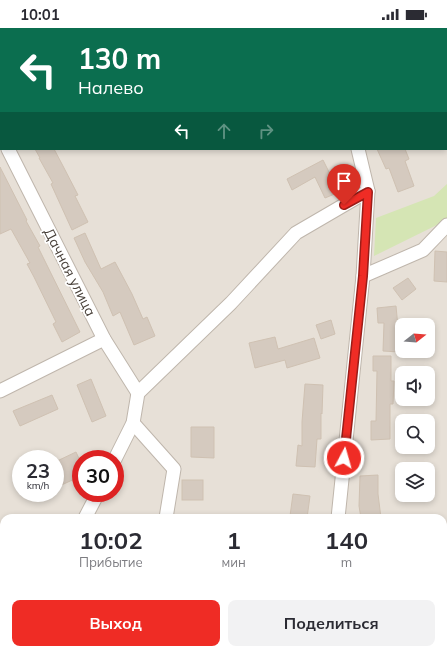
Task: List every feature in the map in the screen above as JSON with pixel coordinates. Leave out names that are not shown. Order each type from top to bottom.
[{"type":"street","name":"Дачная улица","points":[[9,150],[104,339],[138,393]]},
{"type":"street","points":[[338,514],[363,276],[368,192],[358,150]]},
{"type":"street","points":[[120,450],[133,423],[138,393],[231,303],[296,233],[368,192]]},
{"type":"street","points":[[363,276],[422,250],[447,225]]},
{"type":"street","points":[[0,391],[104,339]]},
{"type":"street","points":[[133,423],[174,469],[167,514]]},
{"type":"street","points":[[87,514],[93,502]]},
{"type":"shaded area","points":[[0,150],[447,150],[447,514],[0,514]]},
{"type":"green space","points":[[447,184],[447,220],[374,256],[376,218],[434,196]]},
{"type":"building","points":[[36,150],[55,150],[78,195],[75,196],[88,222],[72,230],[51,184],[53,183]]},
{"type":"building","points":[[377,150],[405,150],[409,159],[405,161],[414,186],[398,192],[389,168],[386,169]]},
{"type":"building","points":[[323,160],[331,176],[341,171],[349,188],[325,198],[315,177],[292,190],[287,179]]},
{"type":"building","points":[[0,167],[40,246],[38,247],[80,332],[62,342],[53,324],[56,322],[27,264],[30,263],[11,229],[0,234]]},
{"type":"building","points":[[85,233],[101,269],[115,262],[143,319],[147,317],[155,336],[134,345],[120,312],[113,316],[103,292],[85,262],[74,238]]},
{"type":"building","points":[[435,251],[447,252],[447,282],[434,281]]},
{"type":"building","points":[[408,278],[416,289],[402,300],[393,288]]},
{"type":"building","points":[[396,306],[397,318],[395,318],[395,352],[383,351],[384,323],[378,323],[377,308]]},
{"type":"building","points":[[331,320],[335,334],[321,339],[316,325]]},
{"type":"building","points":[[275,337],[278,349],[314,338],[320,358],[287,368],[285,360],[255,368],[249,343]]},
{"type":"building","points":[[373,356],[391,356],[391,381],[394,381],[393,404],[390,404],[390,439],[371,440],[371,421],[376,421],[377,371],[373,371]]},
{"type":"building","points":[[91,379],[106,416],[92,422],[77,385]]},
{"type":"building","points":[[305,384],[323,385],[321,439],[317,439],[315,467],[296,466],[298,445],[302,446]]},
{"type":"building","points":[[52,395],[58,409],[20,426],[13,411]]},
{"type":"building","points":[[191,427],[214,427],[214,458],[191,457]]},
{"type":"building","points":[[72,454],[72,480],[64,484],[64,458]]},
{"type":"building","points":[[378,475],[378,494],[380,514],[360,514],[359,506],[360,476]]},
{"type":"building","points":[[182,480],[203,480],[203,500],[182,500]]},
{"type":"building","points":[[293,494],[310,496],[308,514],[290,514]]},
{"type":"route","points":[[344,205],[368,192],[363,276],[344,458]]}]
